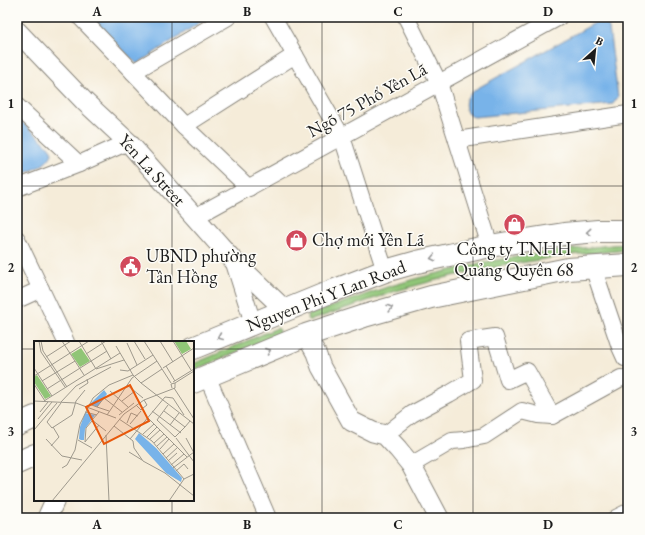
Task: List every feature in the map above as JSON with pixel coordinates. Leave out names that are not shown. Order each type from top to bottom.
[{"type":"main road","name":"Nguyen Phi Y Lan Road","points":[[194,348],[385,271],[417,262],[490,246],[564,234],[598,231],[628,231]]},
{"type":"main road","name":"Nguyen Phi Y Lan Road","points":[[200,379],[306,335],[431,296],[568,269],[628,265]]},
{"type":"main road","points":[[285,310],[306,335]]},
{"type":"main road","points":[[17,425],[34,417]]},
{"type":"main road","points":[[17,463],[34,455]]},
{"type":"street","points":[[80,17],[184,126],[249,188]]},
{"type":"street","points":[[133,72],[228,17]]},
{"type":"street","points":[[273,17],[342,137],[385,271]]},
{"type":"street","points":[[406,17],[439,83],[490,246]]},
{"type":"street","name":"Ngõ 75 Phố Yên Lã","points":[[195,217],[559,17]]},
{"type":"street","name":"Yen La Street","points":[[17,31],[85,102],[128,142],[233,260],[285,310]]},
{"type":"street","points":[[184,126],[295,55]]},
{"type":"street","points":[[17,106],[79,164]]},
{"type":"street","points":[[457,140],[628,114]]},
{"type":"street","points":[[17,188],[79,164],[128,142]]},
{"type":"street","points":[[17,239],[66,341]]},
{"type":"street","points":[[233,260],[253,323]]},
{"type":"street","points":[[593,267],[622,353],[625,358],[628,358]]},
{"type":"street","points":[[17,300],[41,289]]},
{"type":"street","points":[[306,335],[316,353],[321,367],[351,421],[373,432],[385,435],[398,449],[411,465],[439,518]]},
{"type":"street","points":[[385,435],[412,414],[473,380],[468,341],[495,337],[508,380],[527,371],[552,416]]},
{"type":"street","points":[[411,465],[452,441],[484,436],[522,411],[538,415],[552,416],[621,378]]},
{"type":"street","points":[[200,379],[268,518]]},
{"type":"street","points":[[47,518],[55,501]]},
{"type":"street","points":[[616,518],[628,512]]},
{"type":"green space","points":[[628,244],[628,250],[569,255],[484,269],[444,278],[396,291],[312,320],[308,320],[307,318],[308,315],[387,287],[480,263],[545,252]]},
{"type":"green space","points":[[277,328],[280,331],[279,334],[194,371],[194,364]]},
{"type":"water","points":[[89,17],[208,17],[137,64]]},
{"type":"water","points":[[602,19],[606,21],[609,28],[618,97],[613,104],[474,117],[467,113],[465,102],[476,89]]},
{"type":"water","points":[[17,117],[48,146],[52,154],[46,162],[32,171],[17,177]]},
{"type":"place","name":"Công ty TNHH Quảng Quyên 68","points":[[514,224]]},
{"type":"place","name":"Chợ mới Yên Lã","points":[[296,240]]},
{"type":"place","name":"UBND phường Tân Hồng","points":[[131,266]]}]
